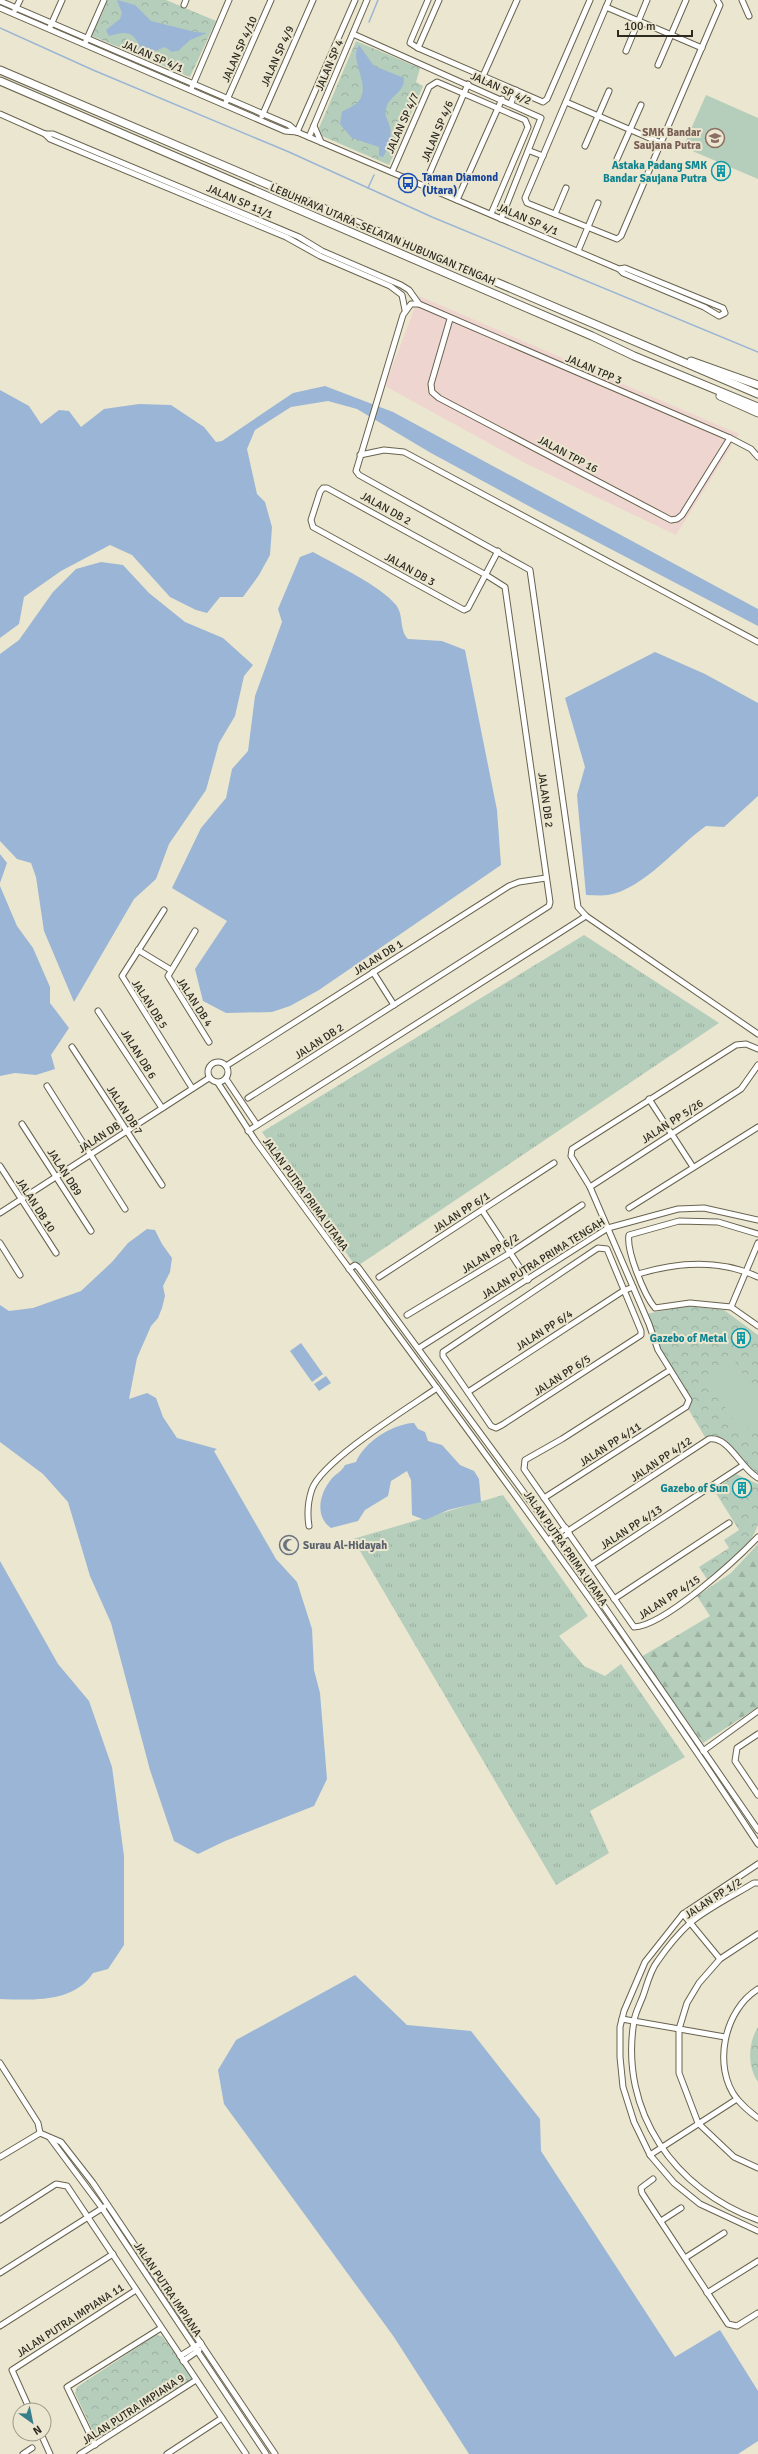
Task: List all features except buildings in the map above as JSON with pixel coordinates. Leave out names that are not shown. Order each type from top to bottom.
[{"type":"highway","name":"LEBUHRAYA UTARA–SELATAN HUBUNGAN TENGAH","points":[[0,70],[758,394]]},
{"type":"highway","name":"LEBUHRAYA UTARA–SELATAN HUBUNGAN TENGAH","points":[[0,81],[578,330],[634,356],[758,406]]},
{"type":"highway","points":[[642,344],[758,385]]},
{"type":"highway","points":[[634,356],[758,414]]},
{"type":"street","points":[[14,14],[20,0]]},
{"type":"street","points":[[49,29],[62,0]]},
{"type":"street","points":[[85,42],[104,0]]},
{"type":"street","points":[[190,91],[230,0]]},
{"type":"street","name":"JALAN SP 4/10","points":[[225,105],[271,0]]},
{"type":"street","name":"JALAN SP 4/9","points":[[260,120],[313,0]]},
{"type":"street","points":[[297,132],[355,0],[366,2]]},
{"type":"street","points":[[428,0],[410,43],[418,48],[483,76],[546,101],[590,0]]},
{"type":"street","points":[[418,48],[439,0]]},
{"type":"street","points":[[483,76],[517,0]]},
{"type":"street","points":[[609,0],[526,200],[588,228],[620,239],[720,5],[717,0]]},
{"type":"street","points":[[626,51],[647,0]]},
{"type":"street","points":[[658,64],[686,0]]},
{"type":"street","points":[[742,0],[750,16]]},
{"type":"street","name":"JALAN SP 4/1","points":[[0,1],[190,91],[285,131],[297,132],[491,214],[619,269],[623,273],[704,307],[720,316],[724,313],[723,308],[625,268],[619,269]]},
{"type":"street","name":"JALAN SP 4","points":[[309,137],[366,2]]},
{"type":"street","points":[[606,7],[702,48]]},
{"type":"street","name":"JALAN SP 4/1","points":[[0,8],[49,29],[193,84],[289,125],[297,132]]},
{"type":"street","name":"JALAN SP 4/2","points":[[353,34],[542,118],[530,151],[501,219]]},
{"type":"street","name":"JALAN SP 4/7","points":[[392,172],[429,87],[433,83],[437,82],[464,93]]},
{"type":"street","name":"JALAN SP 4/6","points":[[424,186],[468,84]]},
{"type":"street","points":[[511,103],[516,90]]},
{"type":"street","points":[[585,146],[608,91]]},
{"type":"street","points":[[464,93],[525,120],[528,126],[491,214]]},
{"type":"street","points":[[457,200],[502,99]]},
{"type":"street","points":[[566,102],[661,143]]},
{"type":"street","points":[[617,160],[641,106]]},
{"type":"street","name":"JALAN SP 11/1","points":[[0,114],[45,134],[50,139],[286,237],[320,256],[390,286],[402,295],[405,310]]},
{"type":"street","points":[[314,126],[321,142]]},
{"type":"street","name":"JALAN SP 11/1","points":[[45,134],[53,134],[299,237],[322,251],[401,285],[409,290],[419,304]]},
{"type":"street","points":[[530,151],[543,156]]},
{"type":"street","points":[[555,214],[566,188]]},
{"type":"street","points":[[578,251],[598,203]]},
{"type":"street","points":[[419,304],[411,304],[405,310],[363,443],[356,471],[359,475],[527,566],[531,575],[578,907],[586,916],[758,1034]]},
{"type":"street","name":"JALAN TPP 3","points":[[419,304],[450,319],[730,438],[751,449],[758,457]]},
{"type":"street","name":"JALAN TPP 16","points":[[450,319],[431,384],[432,392],[446,401],[672,520],[677,520],[682,515],[730,438]]},
{"type":"street","points":[[360,455],[384,450],[404,452],[758,642]]},
{"type":"street","name":"JALAN DB 2","points":[[248,1098],[545,910],[550,902],[507,592],[501,583],[327,488],[323,488],[320,492],[311,524]]},
{"type":"street","name":"JALAN DB 3","points":[[311,524],[460,609],[468,608],[486,575]]},
{"type":"street","points":[[486,575],[498,551]]},
{"type":"street","name":"JALAN DB 1","points":[[226,1066],[515,883],[546,878]]},
{"type":"street","name":"JALAN DB 5","points":[[164,910],[122,976],[192,1088]]},
{"type":"street","points":[[218,1083],[226,1079],[228,1073],[226,1066],[221,1062],[211,1065],[208,1071],[209,1078],[218,1083],[248,1131],[586,916]]},
{"type":"street","name":"JALAN DB 4","points":[[195,931],[168,976],[169,980],[209,1042]]},
{"type":"street","points":[[138,950],[171,970]]},
{"type":"street","points":[[373,972],[394,1005]]},
{"type":"street","name":"JALAN DB 6","points":[[98,1010],[162,1108]]},
{"type":"street","points":[[670,1370],[658,1350],[634,1287],[590,1187],[570,1156],[572,1150],[649,1099],[736,1045],[746,1044],[758,1049]]},
{"type":"street","name":"JALAN DB 7","points":[[72,1046],[162,1185]]},
{"type":"street","name":"JALAN PP 5/26","points":[[590,1187],[742,1089],[758,1065]]},
{"type":"street","name":"JALAN DB","points":[[0,1213],[209,1078]]},
{"type":"street","points":[[226,1079],[257,1125]]},
{"type":"street","points":[[47,1086],[126,1209]]},
{"type":"street","points":[[649,1099],[693,1167]]},
{"type":"street","name":"JALAN DB9","points":[[22,1124],[91,1231]]},
{"type":"street","points":[[629,1208],[758,1126]]},
{"type":"street","name":"JALAN PUTRA PRIMA UTAMA","points":[[248,1131],[552,1545],[699,1753],[758,1844]]},
{"type":"street","name":"JALAN PP 6/1","points":[[379,1277],[554,1163]]},
{"type":"street","name":"JALAN DB 10","points":[[0,1166],[56,1253]]},
{"type":"street","name":"JALAN PP 6/2","points":[[407,1315],[510,1253],[582,1205]]},
{"type":"street","name":"JALAN PUTRA PRIMA TENGAH","points":[[420,1348],[608,1228],[678,1210],[704,1208],[758,1220]]},
{"type":"street","points":[[482,1210],[528,1280]]},
{"type":"street","points":[[758,1234],[718,1222],[679,1221],[638,1231],[629,1235],[627,1242],[638,1274],[655,1308],[690,1303],[730,1307],[758,1326]]},
{"type":"street","points":[[0,1243],[20,1275]]},
{"type":"street","points":[[730,1307],[758,1243]]},
{"type":"street","points":[[468,1392],[443,1356],[447,1348],[598,1248],[607,1249],[611,1256],[623,1291]]},
{"type":"street","points":[[638,1274],[687,1263],[708,1264],[758,1277]]},
{"type":"street","name":"JALAN PUTRA PRIMA UTAMA","points":[[349,1269],[354,1266],[358,1267],[420,1348],[555,1535],[704,1749],[758,1830]]},
{"type":"street","name":"JALAN PP 6/4","points":[[468,1392],[623,1291],[634,1287]]},
{"type":"street","name":"JALAN PP 6/5","points":[[468,1392],[491,1426],[496,1428],[638,1339],[641,1330],[623,1291]]},
{"type":"street","name":"JALAN PP 4/11","points":[[544,1498],[686,1407],[689,1400],[670,1370]]},
{"type":"street","name":"JALAN PP 4/15","points":[[670,1370],[562,1439],[525,1460],[524,1469],[634,1627],[644,1627],[707,1585],[738,1558],[758,1537]]},
{"type":"street","points":[[309,1526],[309,1500],[312,1488],[321,1475],[341,1456],[437,1388]]},
{"type":"street","name":"JALAN PP 4/12","points":[[568,1531],[708,1439],[717,1438],[722,1441],[742,1466],[758,1478]]},
{"type":"street","name":"JALAN PP 4/13","points":[[591,1565],[742,1466]]},
{"type":"street","points":[[614,1599],[729,1523]]},
{"type":"street","points":[[548,1540],[555,1535],[568,1531]]},
{"type":"street","points":[[552,1545],[568,1531]]},
{"type":"street","points":[[699,1753],[758,1711]]},
{"type":"street","points":[[757,1791],[735,1761],[737,1748],[758,1734]]},
{"type":"street","points":[[758,1864],[684,1914],[644,1962],[622,2019],[620,2057],[623,2087],[634,2122],[650,2155],[674,2183],[700,2204],[758,2231]]},
{"type":"street","name":"JALAN PP 1/2","points":[[756,1883],[690,1922],[656,1963],[634,2021],[632,2054],[635,2089],[645,2120],[661,2148],[693,2184],[714,2198],[758,2220]]},
{"type":"street","points":[[684,1914],[720,1959]]},
{"type":"street","points":[[758,1934],[720,1959],[699,1984],[687,2003],[679,2029],[679,2073],[698,2123],[734,2157],[758,2168]]},
{"type":"street","points":[[758,1989],[752,1993],[736,2012],[725,2037],[725,2062],[730,2084],[737,2099],[758,2118]]},
{"type":"street","points":[[622,2019],[725,2037]]},
{"type":"street","points":[[0,2063],[38,2123],[40,2133]]},
{"type":"street","points":[[650,2155],[737,2099]]},
{"type":"street","points":[[40,2133],[50,2138]]},
{"type":"street","points":[[0,2157],[40,2133]]},
{"type":"street","name":"JALAN PUTRA IMPIANA","points":[[50,2138],[62,2142],[108,2204],[275,2454]]},
{"type":"street","name":"JALAN PUTRA IMPIANA","points":[[50,2138],[102,2208],[266,2454]]},
{"type":"street","points":[[653,2179],[642,2188],[642,2193],[728,2324],[737,2326],[758,2313]]},
{"type":"street","points":[[0,2220],[56,2184],[67,2186],[246,2454]]},
{"type":"street","points":[[0,2273],[108,2204]]},
{"type":"street","points":[[661,2221],[681,2208]]},
{"type":"street","points":[[685,2258],[724,2233]]},
{"type":"street","points":[[0,2326],[113,2254]]},
{"type":"street","points":[[707,2293],[758,2261]]},
{"type":"street","name":"JALAN PUTRA IMPIANA 11","points":[[26,2402],[12,2370],[136,2290]]},
{"type":"street","points":[[95,2445],[68,2387],[161,2328]]},
{"type":"street","points":[[182,2358],[203,2345]]},
{"type":"street","name":"JALAN PUTRA IMPIANA 9","points":[[80,2454],[196,2380]]},
{"type":"street","points":[[167,2454],[222,2418]]},
{"type":"street","points":[[45,2442],[50,2454]]},
{"type":"street","points":[[23,2454],[32,2448]]},
{"type":"shaded area","points":[[419,296],[739,434],[676,535],[525,463],[385,386]]},
{"type":"green space","points":[[108,0],[166,0],[216,21],[190,77],[92,36]]},
{"type":"green space","points":[[356,41],[420,68],[416,82],[423,86],[389,165],[322,136],[319,128]]},
{"type":"green space","points":[[706,95],[758,118],[758,179],[683,147]]},
{"type":"green space","points":[[402,98],[413,103],[407,116],[397,112]]},
{"type":"green space","points":[[584,935],[719,1023],[356,1267],[262,1132]]},
{"type":"green space","points":[[687,1306],[724,1310],[758,1335],[758,1477],[745,1466],[722,1440],[714,1437],[705,1437],[687,1407],[690,1398],[663,1356],[646,1314]]},
{"type":"green space","points":[[733,1358],[758,1398],[758,1421],[741,1432],[705,1376]]},
{"type":"green space","points":[[736,1474],[758,1484],[758,1524],[755,1532],[744,1548],[707,1579],[699,1567],[729,1548],[724,1540],[739,1530],[714,1490]]},
{"type":"green space","points":[[503,1495],[588,1616],[559,1636],[584,1666],[605,1676],[621,1664],[685,1757],[590,1811],[609,1853],[556,1885],[353,1539]]},
{"type":"green space","points":[[758,1544],[758,1707],[703,1743],[641,1657],[710,1616],[697,1596],[731,1573]]},
{"type":"green space","points":[[758,2027],[758,2082],[752,2069],[750,2054],[752,2040]]},
{"type":"green space","points":[[156,2335],[162,2336],[192,2376],[190,2381],[99,2439],[96,2438],[75,2393],[77,2387]]},
{"type":"water","points":[[117,0],[135,5],[151,21],[195,32],[207,33],[190,40],[179,50],[172,52],[165,47],[149,53],[142,51],[136,40],[130,34],[121,33],[109,36],[106,30],[120,19],[122,13]]},
{"type":"water","points":[[359,45],[374,66],[404,78],[402,87],[387,105],[386,116],[390,127],[390,139],[383,157],[379,156],[379,147],[352,138],[340,124],[342,112],[358,102],[362,96],[362,81],[356,58],[356,51]]},
{"type":"water","points":[[325,386],[393,412],[758,609],[758,626],[538,511],[431,453],[357,409],[328,401],[291,407],[255,430],[247,449],[257,494],[265,502],[272,527],[270,555],[259,575],[243,597],[220,597],[207,613],[196,610],[170,597],[132,555],[110,545],[61,571],[24,597],[19,624],[0,638],[0,390],[29,406],[41,424],[59,410],[69,411],[81,427],[104,409],[139,404],[171,405],[204,427],[216,442],[222,441],[293,393]]},
{"type":"water","points":[[313,552],[358,576],[389,598],[396,605],[400,613],[403,631],[408,639],[442,641],[465,650],[497,810],[501,865],[319,990],[290,1006],[272,1012],[226,1013],[203,1001],[195,969],[227,921],[172,888],[201,828],[226,798],[232,769],[248,751],[255,696],[282,622],[278,609],[300,557]]},
{"type":"water","points":[[101,562],[123,565],[149,593],[185,622],[223,638],[253,665],[244,676],[235,716],[219,743],[206,790],[169,844],[156,879],[134,899],[74,1002],[44,931],[36,877],[31,863],[17,859],[0,841],[0,654],[19,640],[53,592],[76,569]]},
{"type":"water","points":[[655,652],[705,674],[758,703],[758,796],[724,827],[706,826],[660,866],[634,884],[621,891],[608,895],[586,895],[577,795],[585,767],[565,698]]},
{"type":"water","points":[[0,854],[7,863],[0,883]]},
{"type":"water","points":[[0,886],[17,926],[33,948],[50,987],[50,1003],[69,1028],[51,1055],[55,1069],[36,1075],[15,1073],[0,1076]]},
{"type":"water","points":[[147,1229],[155,1230],[162,1244],[172,1258],[170,1272],[163,1286],[165,1296],[162,1308],[158,1318],[151,1326],[137,1358],[129,1399],[147,1393],[156,1398],[163,1417],[177,1438],[217,1449],[214,1451],[276,1559],[297,1582],[312,1629],[314,1670],[320,1693],[327,1779],[314,1806],[225,1841],[198,1854],[174,1841],[150,1770],[111,1623],[90,1576],[68,1502],[43,1474],[0,1442],[0,1305],[9,1311],[33,1308],[81,1291],[112,1262],[128,1243]]},
{"type":"water","points":[[301,1343],[323,1374],[312,1382],[290,1351]]},
{"type":"water","points":[[326,1376],[331,1383],[319,1391],[314,1384]]},
{"type":"water","points":[[414,1423],[418,1429],[425,1432],[428,1441],[442,1445],[460,1465],[474,1471],[479,1479],[481,1502],[448,1510],[425,1520],[412,1515],[411,1480],[407,1471],[391,1481],[388,1496],[365,1510],[358,1521],[331,1528],[323,1518],[320,1506],[323,1493],[332,1479],[342,1470],[345,1465],[356,1462],[366,1447],[380,1435],[397,1427]]},
{"type":"water","points":[[0,1561],[58,1664],[89,1701],[112,1767],[124,1856],[124,1945],[108,1969],[93,1973],[85,1983],[75,1990],[64,1995],[51,1998],[25,2000],[0,1999]]},
{"type":"water","points":[[355,1975],[407,2025],[471,2031],[540,2119],[541,2151],[675,2357],[720,2330],[758,2391],[758,2441],[738,2454],[469,2454],[394,2337],[224,2104],[218,2070],[236,2040]]},
{"type":"waterway","points":[[369,22],[378,0]]},
{"type":"waterway","points":[[0,28],[93,70],[289,152],[432,217],[758,352]]},
{"type":"waterway","points":[[368,188],[374,175]]},
{"type":"place","name":"SMK Bandar Saujana Putra","points":[[715,138]]},
{"type":"place","name":"Astaka Padang SMK Bandar Saujana Putra","points":[[721,171]]},
{"type":"place","name":"Taman Diamond (Utara)","points":[[408,183]]},
{"type":"place","name":"Gazebo of Metal","points":[[741,1338]]},
{"type":"place","name":"Gazebo of Sun","points":[[742,1488]]},
{"type":"place","name":"Surau Al-Hidayah","points":[[289,1545]]}]
